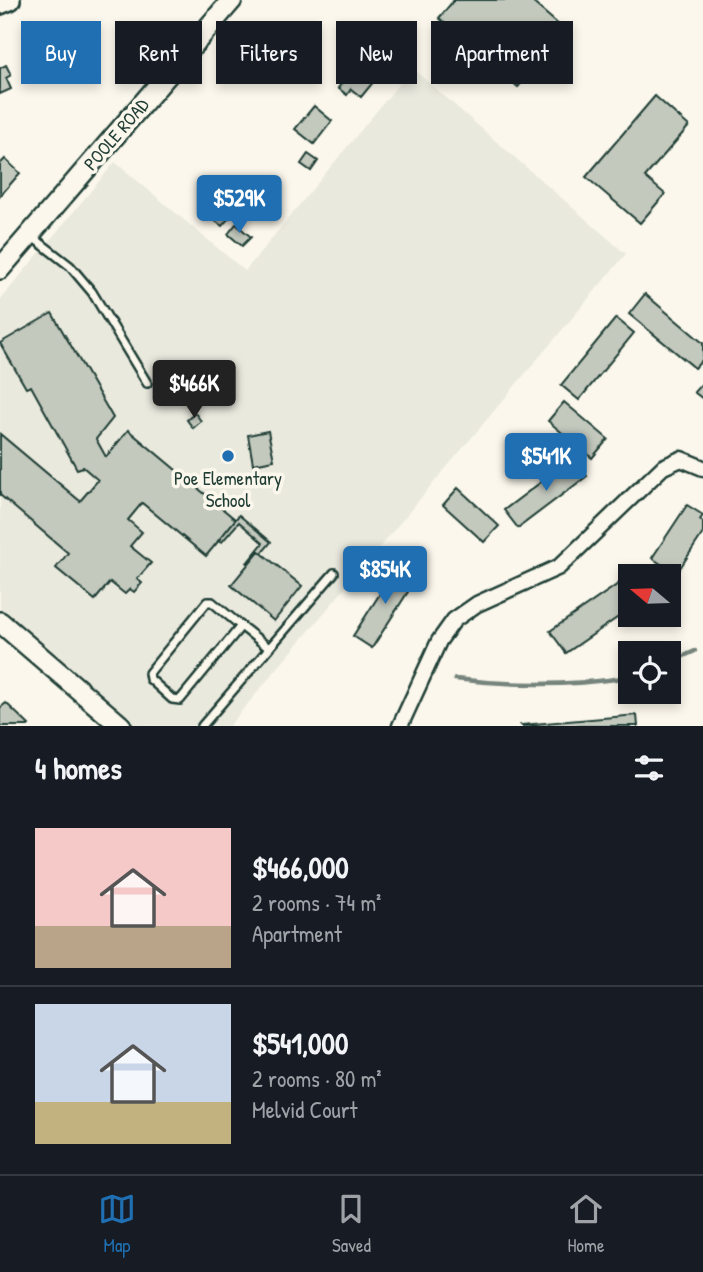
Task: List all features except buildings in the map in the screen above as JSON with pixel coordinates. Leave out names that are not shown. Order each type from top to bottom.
[{"type":"main road","points":[[0,4],[10,0]]},
{"type":"main road","name":"POOLE ROAD","points":[[0,269],[233,0]]},
{"type":"main road","points":[[0,622],[121,726]]},
{"type":"street","points":[[400,726],[439,640],[454,620],[477,604],[559,567],[663,467],[681,459],[703,468]]},
{"type":"lane","points":[[30,234],[70,266],[92,292],[147,383]]},
{"type":"lane","points":[[202,726],[334,573]]},
{"type":"lane","points":[[241,626],[180,700],[172,699],[149,679],[150,669],[207,602],[212,602],[269,649]]},
{"type":"shaded area","name":"Poe Elementary School","points":[[417,72],[626,254],[229,726],[135,726],[0,612],[0,300],[115,162],[245,271],[399,84],[417,84]]},
{"type":"waterway","points":[[681,657],[695,651]]},
{"type":"waterway","points":[[455,679],[542,684],[618,678]]},
{"type":"place","name":"Poe Elementary School","points":[[228,456]]}]
